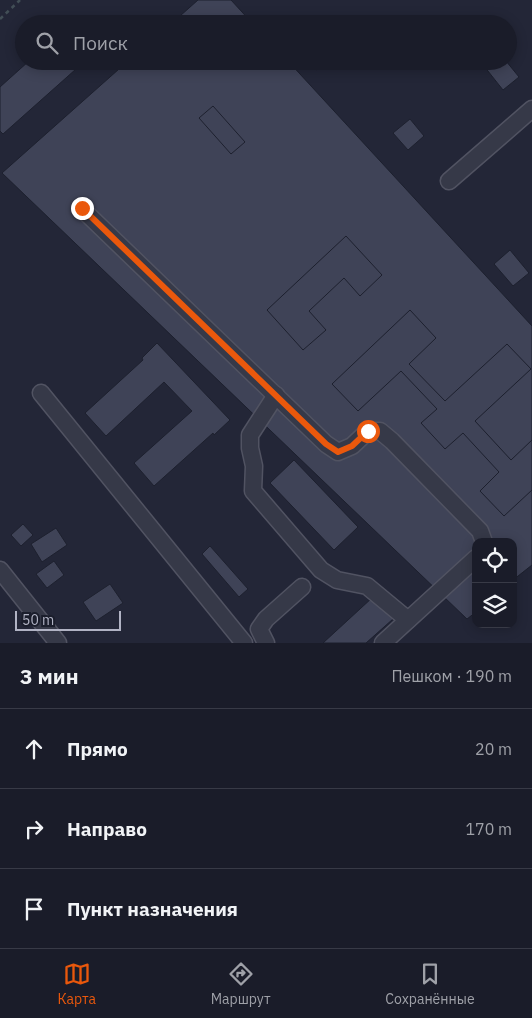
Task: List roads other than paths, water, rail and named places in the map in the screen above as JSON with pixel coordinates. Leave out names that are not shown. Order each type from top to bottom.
[{"type":"street","points":[[449,181],[532,109]]},
{"type":"street","points":[[82,208],[326,444],[338,452],[352,446],[368,431],[380,431],[480,531],[483,538]]},
{"type":"street","points":[[41,393],[244,643]]},
{"type":"street","points":[[276,396],[250,435],[250,448],[254,466],[253,491],[321,570],[337,580],[367,586],[408,620]]},
{"type":"street","points":[[383,643],[472,562]]},
{"type":"street","points":[[0,570],[58,643]]},
{"type":"street","points":[[266,643],[259,629],[266,619],[302,587]]}]
